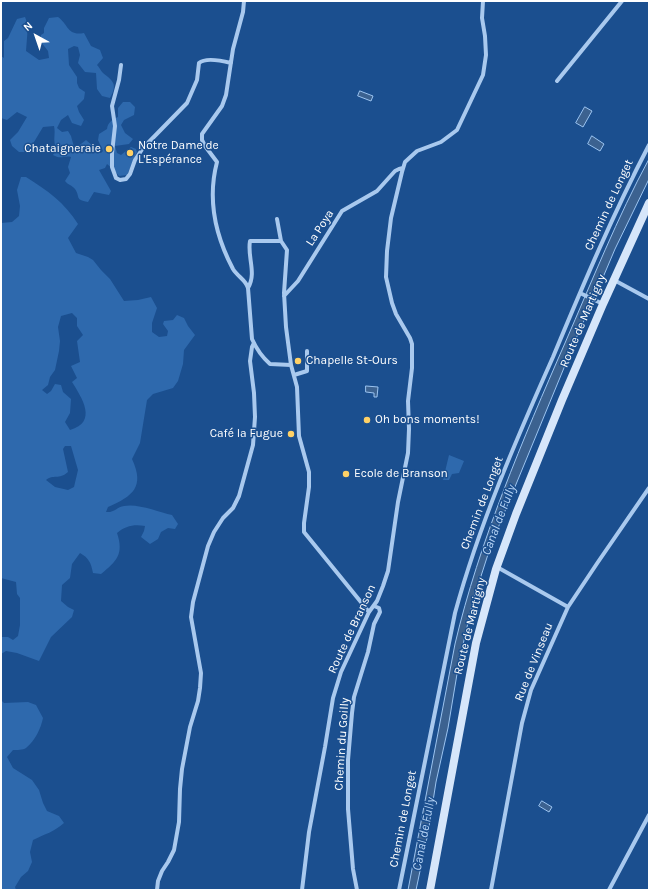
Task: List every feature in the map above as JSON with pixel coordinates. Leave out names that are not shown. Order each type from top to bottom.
[{"type":"main road","name":"Route de Martigny","points":[[430,890],[476,643],[497,567],[542,449],[603,304],[649,203]]},
{"type":"street","points":[[244,1],[243,12],[233,49],[226,95],[222,106],[202,134],[202,140],[217,162],[212,196],[213,214],[226,256],[239,278],[246,283],[248,288],[252,339],[263,358],[270,364],[291,365]]},
{"type":"street","points":[[403,168],[405,162],[417,151],[441,142],[450,136],[457,130],[464,118],[485,68],[486,45],[482,18],[483,1]]},
{"type":"street","points":[[557,81],[622,1]]},
{"type":"street","points":[[121,65],[119,80],[112,106],[115,126],[112,167],[116,178],[120,180],[126,179],[130,174],[135,160],[143,148],[187,103],[197,80],[199,63],[206,60],[231,63]]},
{"type":"street","name":"Chemin de Longet","points":[[399,890],[454,613],[459,597],[488,513],[534,399],[620,203],[649,145]]},
{"type":"street","name":"La Poya","points":[[284,296],[298,281],[342,211],[377,191],[395,171],[399,168],[403,168]]},
{"type":"street","name":"Route de Branson","points":[[302,890],[309,832],[325,747],[330,708],[341,672],[369,612],[380,594],[388,571],[398,502],[408,452],[408,401],[412,368],[412,344],[396,314],[386,277],[391,218],[403,168]]},
{"type":"street","points":[[277,219],[281,241],[287,250],[284,296],[286,327],[291,365],[297,387],[299,436],[309,472],[309,487],[304,532],[369,612]]},
{"type":"street","points":[[248,288],[252,282],[252,269],[249,255],[250,241],[281,241]]},
{"type":"street","points":[[614,280],[649,299]]},
{"type":"street","points":[[580,293],[603,304]]},
{"type":"street","points":[[158,890],[158,881],[162,871],[174,850],[179,822],[182,769],[190,727],[198,701],[200,688],[201,673],[191,617],[193,602],[208,546],[214,532],[233,508],[239,496],[253,445],[255,424],[254,393],[250,361],[254,343]]},
{"type":"street","points":[[294,375],[307,371],[307,351]]},
{"type":"street","name":"Rue de Vinseau","points":[[491,890],[522,723],[531,690],[568,608],[649,488]]},
{"type":"street","points":[[497,567],[568,608]]},
{"type":"street","name":"Chemin du Goilly","points":[[357,890],[353,869],[348,809],[348,760],[354,697],[368,652],[374,624],[380,612],[379,608],[374,606]]},
{"type":"street","points":[[609,890],[649,815]]},
{"type":"shaded area","points":[[25,17],[28,25],[26,51],[39,60],[49,58],[48,51],[41,42],[41,35],[44,33],[44,28],[49,18],[58,17],[74,33],[84,33],[91,46],[100,50],[103,58],[97,65],[113,83],[114,89],[110,98],[102,96],[97,89],[96,73],[85,72],[78,63],[80,55],[78,47],[74,46],[68,49],[69,65],[77,77],[79,88],[85,92],[84,99],[77,106],[84,120],[81,126],[72,123],[68,115],[61,120],[57,128],[62,132],[68,131],[74,147],[76,148],[86,140],[101,153],[103,151],[98,140],[99,134],[107,129],[108,125],[118,117],[118,108],[123,102],[130,102],[135,107],[134,115],[124,120],[121,125],[125,133],[133,139],[129,144],[115,146],[117,153],[121,155],[131,147],[136,149],[137,152],[127,175],[119,176],[107,164],[105,168],[99,170],[111,191],[109,195],[94,192],[88,202],[78,198],[77,192],[74,188],[65,181],[70,173],[68,167],[71,157],[58,157],[53,155],[57,149],[55,144],[54,126],[43,127],[27,152],[19,152],[12,146],[10,140],[18,132],[27,117],[17,112],[7,120],[1,118],[1,56],[4,58],[4,41],[8,38],[17,19]]},
{"type":"shaded area","points":[[21,177],[26,177],[61,203],[78,224],[68,238],[76,253],[93,260],[110,279],[124,301],[151,297],[157,308],[152,323],[152,332],[159,337],[167,336],[168,331],[163,324],[164,321],[173,320],[177,315],[184,318],[195,335],[184,350],[183,364],[178,381],[173,388],[153,394],[147,400],[140,443],[132,459],[136,469],[137,484],[130,494],[124,499],[108,507],[106,512],[111,512],[129,505],[141,507],[172,515],[178,524],[175,529],[168,528],[161,532],[158,539],[150,544],[141,537],[145,526],[137,525],[123,529],[117,533],[120,546],[118,556],[115,561],[101,574],[93,573],[89,561],[80,553],[72,564],[70,578],[62,585],[61,601],[74,610],[72,617],[51,637],[39,661],[17,653],[6,651],[1,654],[1,637],[8,637],[13,640],[18,636],[20,625],[20,598],[17,594],[16,582],[1,578],[1,223],[12,222],[19,216],[20,206],[17,190]],"holes":[[[72,313],[77,318],[77,326],[83,335],[77,341],[80,362],[71,366],[77,378],[72,382],[83,402],[86,416],[84,421],[79,426],[70,430],[65,422],[70,413],[71,399],[63,392],[61,385],[55,384],[51,391],[47,394],[42,390],[48,385],[50,377],[55,370],[59,351],[60,341],[58,327],[61,316]],[[65,446],[71,446],[78,470],[74,487],[68,490],[55,487],[46,480],[51,477],[62,476],[68,472],[63,449]]]},
{"type":"shaded area","points":[[449,455],[464,461],[459,473],[452,474],[449,480],[443,480]]},
{"type":"shaded area","points":[[1,700],[4,703],[28,702],[36,705],[43,718],[41,726],[32,742],[26,748],[13,750],[7,757],[13,768],[32,780],[39,790],[47,811],[59,816],[64,823],[53,831],[33,840],[30,852],[32,862],[28,871],[21,877],[15,887],[16,890],[1,890]]},
{"type":"water","points":[[360,91],[373,96],[371,101],[358,96]]},
{"type":"water","points":[[585,107],[592,111],[583,127],[576,123]]},
{"type":"water","points":[[592,136],[604,144],[600,151],[588,144]]},
{"type":"water","name":"Canal de Fully","points":[[649,159],[649,179],[615,249],[580,329],[491,545],[473,601],[459,662],[448,728],[436,782],[428,833],[416,890],[408,890],[455,644],[476,567],[503,491],[533,416],[615,227]]},
{"type":"water","points":[[366,386],[378,387],[377,397],[374,397],[374,393],[366,392]]},
{"type":"water","points":[[542,801],[552,807],[549,812],[539,806]]},
{"type":"place","name":"Chataigneraie","points":[[109,149]]},
{"type":"place","name":"Notre Dame de L'Espérance","points":[[130,153]]},
{"type":"place","name":"Chapelle St-Ours","points":[[298,361]]},
{"type":"place","name":"Oh bons moments!","points":[[367,420]]},
{"type":"place","name":"Café la Fugue","points":[[291,434]]},
{"type":"place","name":"Ecole de Branson","points":[[346,474]]}]
